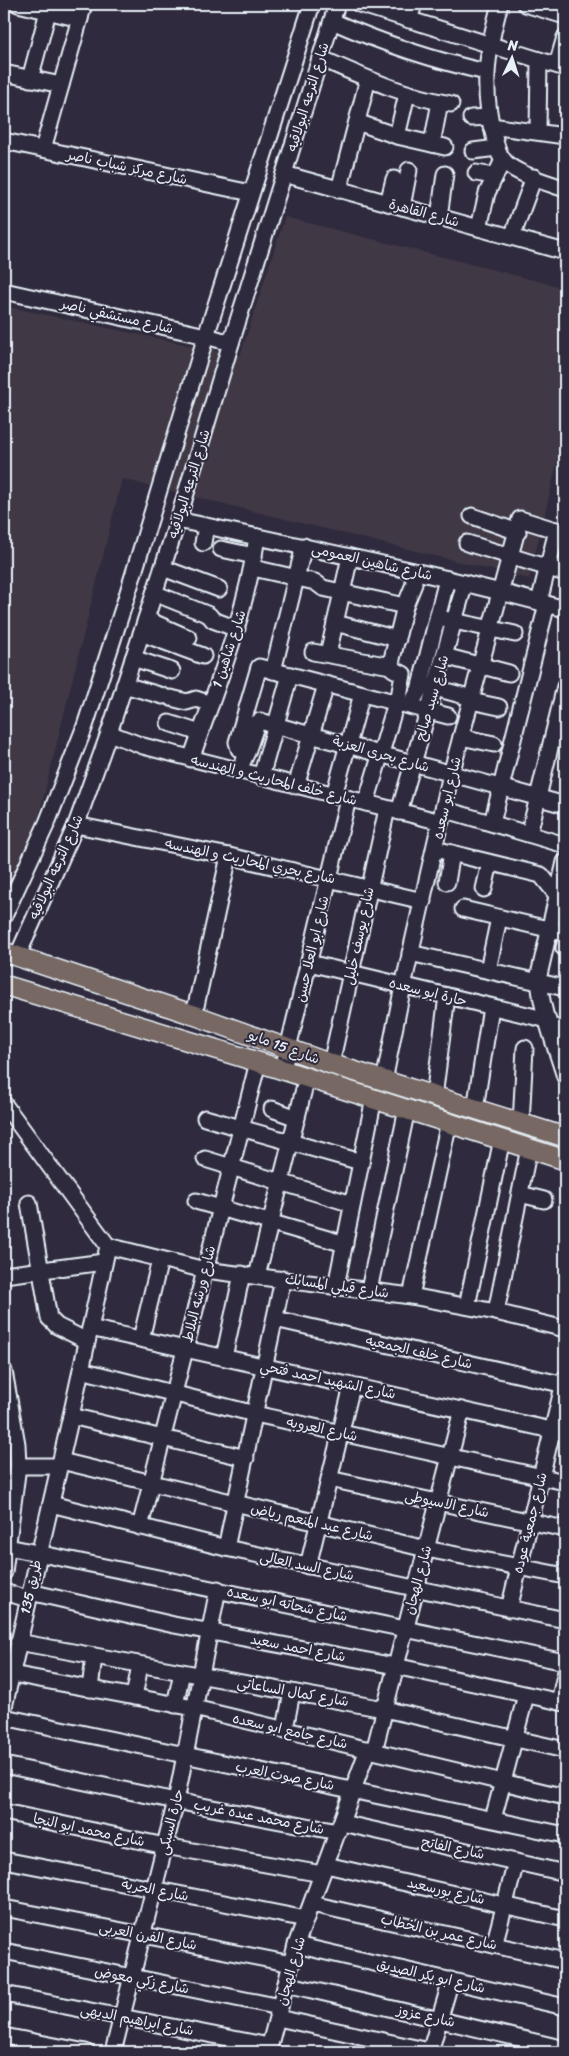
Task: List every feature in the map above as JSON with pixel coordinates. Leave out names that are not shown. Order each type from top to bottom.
[{"type":"main road","name":"شارع 15 مايو","points":[[10,954],[194,1015],[331,1064],[565,1137]]},
{"type":"main road","name":"شارع 15 مايو","points":[[4,985],[283,1069],[565,1160]]},
{"type":"street","points":[[18,4],[49,8],[80,19]]},
{"type":"street","points":[[43,149],[84,4]]},
{"type":"street","name":"شارع الترعه البولاقيه","points":[[4,916],[66,776],[115,635],[206,336],[312,4]]},
{"type":"street","name":"شارع الترعه البولاقيه","points":[[10,954],[76,825],[109,733],[163,568],[337,4]]},
{"type":"street","points":[[359,4],[561,66],[565,37]]},
{"type":"street","points":[[410,20],[414,4]]},
{"type":"street","points":[[500,4],[489,44],[486,72],[490,122],[500,154],[513,169],[565,189]]},
{"type":"street","points":[[525,4],[565,16]]},
{"type":"street","points":[[30,79],[49,8]]},
{"type":"street","points":[[332,21],[405,50],[443,62],[486,72]]},
{"type":"street","points":[[320,58],[407,94],[445,103],[438,146],[397,136],[357,122]]},
{"type":"street","points":[[538,131],[539,60]]},
{"type":"street","points":[[4,73],[61,85]]},
{"type":"street","points":[[339,190],[368,79]]},
{"type":"street","points":[[397,136],[407,94]]},
{"type":"street","points":[[471,118],[565,136]]},
{"type":"street","name":"شارع مركز شباب ناصر","points":[[4,141],[251,193]]},
{"type":"street","points":[[474,151],[500,154]]},
{"type":"street","points":[[479,228],[487,193],[500,154]]},
{"type":"street","points":[[395,205],[409,170]]},
{"type":"street","points":[[476,173],[494,176]]},
{"type":"street","name":"شارع القاهرة","points":[[284,174],[565,252]]},
{"type":"street","points":[[439,217],[445,174]]},
{"type":"street","points":[[512,237],[534,177]]},
{"type":"street","points":[[394,179],[395,205]]},
{"type":"street","name":"شارع مستشفي ناصر","points":[[4,291],[231,343]]},
{"type":"street","points":[[472,516],[519,525],[562,528],[548,568],[543,603],[502,788],[492,823]]},
{"type":"street","name":"شارع شاهين العمومى","points":[[178,520],[413,571],[565,609]]},
{"type":"street","name":"شارع ابو سعده","points":[[384,1081],[410,953],[451,774],[519,525]]},
{"type":"street","points":[[203,543],[206,526]]},
{"type":"street","name":"شارع شاهين 1","points":[[191,759],[236,629],[253,562],[257,537]]},
{"type":"street","points":[[467,543],[565,573]]},
{"type":"street","points":[[240,771],[246,752],[239,750],[237,742],[266,669],[296,577],[304,546]]},
{"type":"street","points":[[221,549],[253,562],[315,582],[323,588],[405,606]]},
{"type":"street","points":[[328,654],[350,557]]},
{"type":"street","points":[[163,568],[219,588]]},
{"type":"street","points":[[366,804],[381,754],[401,704],[403,674],[395,671],[392,666],[405,606],[414,584],[413,571]]},
{"type":"street","points":[[401,704],[416,696],[447,579]]},
{"type":"street","name":"شارع سيد صالح","points":[[393,810],[413,763],[465,583]]},
{"type":"street","points":[[154,593],[209,615],[214,621],[236,629]]},
{"type":"street","points":[[437,618],[515,634]]},
{"type":"street","points":[[146,619],[189,638]]},
{"type":"street","points":[[335,623],[398,639]]},
{"type":"street","points":[[141,633],[203,656]]},
{"type":"street","points":[[313,652],[392,666]]},
{"type":"street","points":[[444,656],[509,673]]},
{"type":"street","points":[[133,658],[172,671]]},
{"type":"street","points":[[266,669],[448,716]]},
{"type":"street","points":[[261,777],[290,675]]},
{"type":"street","points":[[296,786],[326,684]]},
{"type":"street","points":[[420,684],[499,707]]},
{"type":"street","points":[[124,685],[186,702],[196,699],[211,704]]},
{"type":"street","points":[[529,834],[565,686]]},
{"type":"street","name":"شارع ابو العلا حسن","points":[[283,1069],[329,878],[349,744],[362,694]]},
{"type":"street","name":"شارع بحرى العزبة","points":[[246,752],[258,721],[349,744],[565,805]]},
{"type":"street","points":[[169,723],[200,733]]},
{"type":"street","name":"شارع خلف المحاريث و الهندسه","points":[[109,733],[143,746],[366,804],[393,810],[492,823],[565,845]]},
{"type":"street","points":[[461,736],[494,744]]},
{"type":"street","points":[[66,776],[90,786]]},
{"type":"street","name":"شارع يوسف خليل","points":[[331,1064],[370,888],[393,810]]},
{"type":"street","name":"شارع بحري المحاريث و الهندسه","points":[[76,825],[229,856],[423,901]]},
{"type":"street","points":[[435,849],[541,875],[557,895]]},
{"type":"street","points":[[447,882],[452,853]]},
{"type":"street","points":[[194,1015],[229,856]]},
{"type":"street","points":[[565,862],[540,968],[539,982],[565,1077]]},
{"type":"street","points":[[484,889],[490,863]]},
{"type":"street","points":[[463,909],[565,933]]},
{"type":"street","points":[[488,970],[499,918]]},
{"type":"street","points":[[410,953],[565,988]]},
{"type":"street","name":"حارة ابو سعده","points":[[309,963],[491,1007],[549,1023],[565,1030]]},
{"type":"street","points":[[434,1097],[447,996]]},
{"type":"street","points":[[475,1109],[491,1007]]},
{"type":"street","points":[[521,1124],[525,1048]]},
{"type":"street","name":"شارع ورشه البلاط","points":[[140,1527],[258,1062]]},
{"type":"street","points":[[224,1357],[249,1275],[270,1222],[307,1077]]},
{"type":"street","points":[[336,1286],[374,1098]]},
{"type":"street","points":[[4,1104],[108,1246]]},
{"type":"street","points":[[272,1109],[296,1118]]},
{"type":"street","points":[[368,1290],[407,1109]]},
{"type":"street","points":[[205,1118],[241,1126],[361,1162]]},
{"type":"street","points":[[410,1296],[450,1122]]},
{"type":"street","points":[[467,1306],[502,1139]]},
{"type":"street","points":[[496,1312],[529,1148]]},
{"type":"street","points":[[205,1159],[352,1204]]},
{"type":"street","points":[[520,1194],[544,1200]]},
{"type":"street","points":[[196,1201],[345,1244]]},
{"type":"street","name":"شارع الشهيد احمد فتحي","points":[[30,1203],[48,1314],[51,1321],[57,1326],[89,1335],[141,1339],[559,1432]]},
{"type":"street","name":"شارع قبلي المسابك","points":[[108,1246],[205,1270],[410,1296],[496,1312],[565,1329]]},
{"type":"street","name":"طريق 135","points":[[4,1707],[8,1680],[51,1504],[108,1246]]},
{"type":"street","points":[[141,1339],[160,1260]]},
{"type":"street","points":[[4,1275],[104,1262]]},
{"type":"street","points":[[226,1548],[284,1279]]},
{"type":"street","name":"شارع خلف الجمعيه","points":[[275,1319],[565,1382]]},
{"type":"street","name":"شارع العروبه","points":[[81,1370],[255,1414],[565,1482]]},
{"type":"street","points":[[4,1572],[16,1444],[5,1380]]},
{"type":"street","name":"شارع جمعية عوده","points":[[509,1610],[542,1477],[559,1432],[565,1382]]},
{"type":"street","points":[[308,1566],[352,1386]]},
{"type":"street","name":"شارع الهجان","points":[[269,2051],[296,1945],[354,1790],[371,1750],[384,1709],[462,1410]]},
{"type":"street","points":[[71,1416],[246,1458]]},
{"type":"street","name":"شارع عبد المنعم رياض","points":[[13,1471],[60,1464],[426,1548],[565,1576]]},
{"type":"street","name":"شارع الاسيوطى","points":[[330,1479],[565,1528]]},
{"type":"street","name":"شارع السد العالى","points":[[51,1504],[226,1548],[509,1610],[565,1620]]},
{"type":"street","name":"شارع شحاته ابو سعده","points":[[6,1553],[39,1553],[565,1662]]},
{"type":"street","name":"حارة السبكى","points":[[112,2052],[155,1890],[176,1801],[218,1590]]},
{"type":"street","name":"شارع احمد سعيد","points":[[4,1592],[29,1595],[395,1666],[562,1703]]},
{"type":"street","name":"شارع كمال الساعاتى","points":[[18,1642],[384,1709],[565,1750]]},
{"type":"street","points":[[90,1689],[94,1656]]},
{"type":"street","points":[[134,1697],[140,1665]]},
{"type":"street","points":[[176,1705],[182,1672]]},
{"type":"street","points":[[562,1703],[565,1675]]},
{"type":"street","name":"شارع جامع ابو سعده","points":[[8,1680],[90,1689],[194,1708],[565,1797]]},
{"type":"street","points":[[285,1729],[292,1692]]},
{"type":"street","points":[[493,1819],[526,1695]]},
{"type":"street","name":"شارع صوت العرب","points":[[4,1717],[565,1835]]},
{"type":"street","name":"شارع محمد عبده غريب","points":[[4,1765],[176,1801],[340,1828]]},
{"type":"street","name":"شارع محمد ابو النجا","points":[[4,1812],[165,1846],[324,1870]]},
{"type":"street","name":"شارع الفاتح","points":[[340,1828],[565,1873]]},
{"type":"street","name":"شارع الحريه","points":[[4,1860],[306,1919]]},
{"type":"street","points":[[494,1945],[516,1862]]},
{"type":"street","name":"شارع بورسعيد","points":[[324,1870],[505,1904],[565,1919]]},
{"type":"street","name":"شارع عمر بن الخطاب","points":[[312,1904],[565,1961]]},
{"type":"street","name":"شارع الفرن العربى","points":[[4,1908],[292,1964]]},
{"type":"street","name":"شارع ابو بكر الصديق","points":[[296,1945],[565,2007]]},
{"type":"street","name":"شارع زكي معوض","points":[[4,1952],[132,1978],[279,2012],[431,2052]]},
{"type":"street","points":[[431,2052],[451,1980]]},
{"type":"street","name":"شارع عزوز","points":[[286,1984],[565,2049]]},
{"type":"street","name":"شارع ابراهيم الديهى","points":[[4,1994],[122,2017],[269,2051]]},
{"type":"street","points":[[4,2036],[86,2052]]},
{"type":"shaded area","points":[[285,217],[565,288],[565,430],[529,579],[122,479],[23,880],[4,875],[4,306],[240,356]]}]
